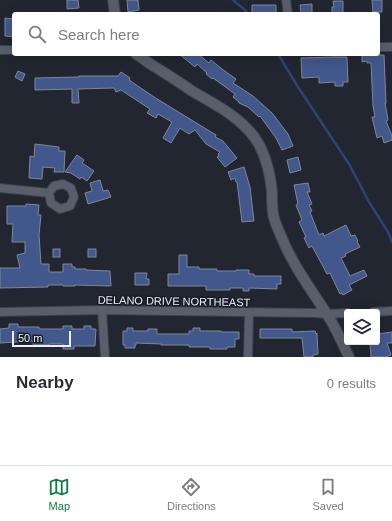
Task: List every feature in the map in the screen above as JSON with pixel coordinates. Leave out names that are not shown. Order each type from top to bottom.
[{"type":"street","points":[[113,0],[115,12]]},
{"type":"street","points":[[286,0],[288,12]]},
{"type":"street","points":[[380,47],[392,47]]},
{"type":"street","points":[[0,50],[12,50]]},
{"type":"street","points":[[139,56],[238,120],[254,137],[263,153],[269,169],[273,212],[280,235],[293,262],[327,314],[349,357]]},
{"type":"street","points":[[0,188],[49,193]]},
{"type":"street","points":[[102,310],[105,357]]},
{"type":"street","name":"DELANO DRIVE NORTHEAST","points":[[0,312],[102,310],[344,313]]},
{"type":"street","points":[[380,312],[392,311]]},
{"type":"street","points":[[248,357],[249,313]]},
{"type":"building","points":[[67,0],[78,0],[79,8],[67,9]]},
{"type":"building","points":[[127,0],[138,0],[139,10],[128,12]]},
{"type":"building","points":[[372,0],[382,0],[382,12],[373,12]]},
{"type":"building","points":[[333,1],[343,1],[343,12],[332,12],[332,7],[334,7]]},
{"type":"building","points":[[312,4],[312,12],[301,12],[300,5]]},
{"type":"building","points":[[252,5],[276,5],[276,12],[252,12]]},
{"type":"building","points":[[5,18],[12,19],[12,37],[5,36]]},
{"type":"building","points":[[384,55],[385,103],[388,120],[386,121],[392,136],[392,140],[384,143],[382,136],[377,138],[372,117],[375,117],[371,63],[367,63],[367,61],[362,62],[362,56]]},
{"type":"building","points":[[181,56],[200,56],[209,63],[211,60],[236,79],[233,83],[253,96],[272,113],[288,134],[293,146],[282,150],[276,138],[260,116],[259,117],[248,107],[239,103],[233,97],[235,94],[213,78],[212,79],[197,64],[195,67]]},
{"type":"building","points":[[347,57],[348,82],[343,82],[343,86],[335,86],[335,82],[319,83],[319,77],[302,78],[301,58]]},
{"type":"building","points":[[18,71],[25,74],[22,81],[15,77]]},
{"type":"building","points":[[121,72],[130,78],[129,80],[154,97],[216,135],[215,137],[223,141],[237,158],[225,167],[217,157],[219,156],[218,154],[220,152],[206,144],[195,130],[189,134],[180,128],[171,143],[163,138],[172,122],[158,114],[156,118],[147,113],[150,109],[121,90],[116,92],[114,88],[78,89],[79,103],[72,103],[72,89],[35,90],[35,78],[118,76]]},
{"type":"building","points":[[35,144],[59,147],[59,151],[65,151],[64,172],[54,172],[55,168],[43,167],[42,179],[29,178],[30,156],[34,157]]},
{"type":"building","points":[[77,155],[84,160],[82,163],[94,171],[87,181],[81,177],[80,179],[71,173],[65,172]]},
{"type":"building","points":[[298,157],[301,170],[290,173],[287,160]]},
{"type":"building","points":[[244,167],[250,187],[254,221],[242,222],[237,182],[235,178],[231,180],[228,172]]},
{"type":"building","points":[[100,180],[103,191],[108,190],[111,197],[88,204],[85,193],[92,191],[90,183]]},
{"type":"building","points":[[308,183],[310,192],[307,192],[312,204],[309,205],[312,211],[310,212],[319,235],[323,233],[324,236],[346,225],[351,236],[355,235],[360,247],[345,254],[346,256],[341,258],[350,276],[364,270],[367,276],[349,285],[352,290],[343,295],[342,293],[340,294],[330,273],[327,274],[312,246],[309,248],[299,222],[302,220],[296,205],[298,204],[294,185]]},
{"type":"building","points":[[26,204],[39,205],[38,215],[41,215],[39,235],[41,264],[49,264],[49,272],[63,272],[63,264],[72,264],[72,267],[75,267],[75,269],[110,271],[111,286],[48,285],[48,287],[0,288],[0,268],[20,268],[17,255],[25,253],[25,242],[12,242],[13,224],[7,224],[7,206],[26,206]]},
{"type":"building","points":[[53,249],[60,249],[60,257],[53,257]]},
{"type":"building","points":[[88,249],[96,249],[96,257],[88,257]]},
{"type":"building","points":[[179,255],[187,255],[187,267],[217,269],[217,271],[249,270],[249,274],[254,274],[254,276],[281,276],[281,284],[277,284],[277,289],[249,288],[249,291],[243,291],[243,288],[230,288],[230,290],[206,290],[206,286],[168,286],[168,274],[179,274]]},
{"type":"building","points":[[135,273],[147,273],[146,279],[149,279],[149,285],[135,285]]},
{"type":"building","points":[[9,324],[18,324],[18,327],[39,327],[39,329],[63,329],[63,326],[72,326],[72,329],[84,329],[84,326],[91,326],[91,329],[96,329],[95,346],[74,346],[74,349],[63,349],[63,344],[33,345],[33,341],[0,343],[0,329],[9,328]]},
{"type":"building","points":[[127,328],[133,328],[133,331],[148,331],[148,329],[157,329],[157,334],[189,334],[189,331],[193,331],[193,328],[200,328],[200,331],[239,332],[239,339],[235,339],[235,347],[227,347],[227,349],[189,347],[189,345],[136,343],[135,348],[125,348],[125,345],[123,345],[123,331],[127,331]]},
{"type":"building","points":[[260,329],[292,329],[292,332],[315,331],[316,334],[317,333],[318,354],[313,355],[313,357],[304,357],[302,338],[260,338]]},
{"type":"building","points":[[392,332],[392,343],[387,343],[391,355],[386,357],[371,357],[370,345],[380,345],[380,334]]},
{"type":"waterway","points":[[233,0],[246,12]]},
{"type":"waterway","points":[[279,56],[349,164],[369,202],[388,232],[392,242]]}]
